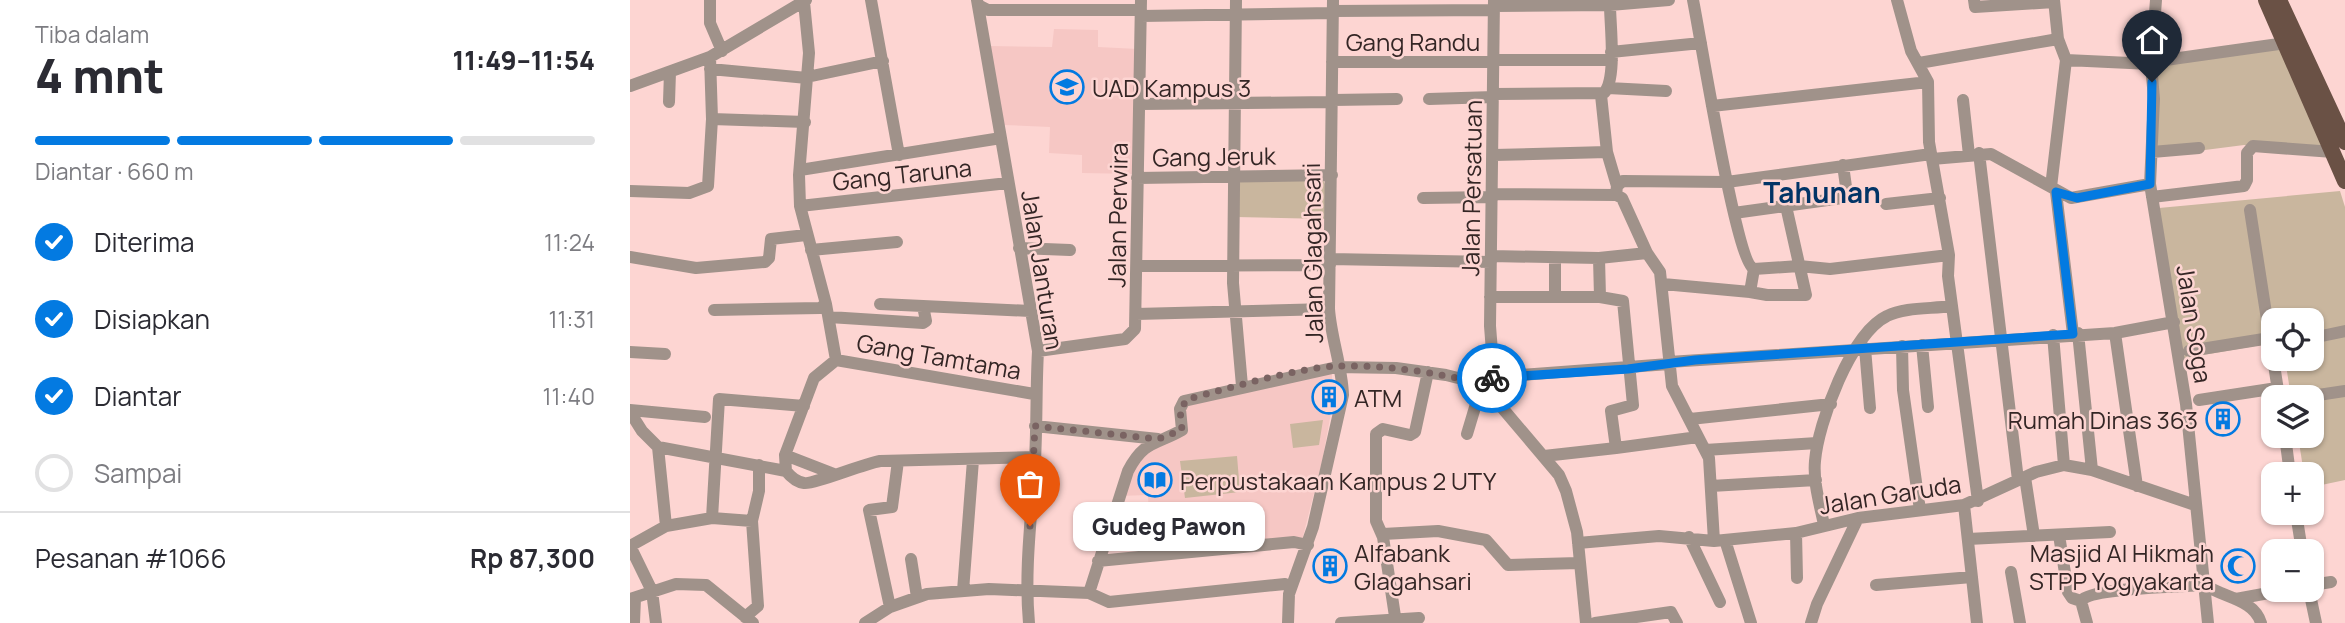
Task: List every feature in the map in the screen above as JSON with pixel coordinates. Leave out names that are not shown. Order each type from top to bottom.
[{"type":"main road","points":[[2266,0],[2316,97],[2340,122],[2339,147],[2345,181]]},
{"type":"main road","points":[[2279,0],[2316,97],[2339,147]]},
{"type":"street","points":[[630,191],[689,193],[706,188],[714,59],[710,0]]},
{"type":"street","points":[[871,0],[899,155]]},
{"type":"street","points":[[1236,0],[1233,265],[1242,386]]},
{"type":"street","points":[[977,2],[988,10],[1141,9],[1235,15],[1333,8],[1669,0]]},
{"type":"street","points":[[1693,0],[1734,213],[1745,261],[1754,270]]},
{"type":"street","points":[[1897,0],[1911,51],[1928,82],[1932,157],[1949,255],[1951,306],[1978,501]]},
{"type":"street","name":"Jalan Soga","points":[[2155,0],[2151,63],[2151,191],[2188,415],[2208,623]]},
{"type":"street","points":[[630,86],[714,59],[805,1],[810,53],[800,170],[800,206],[827,311],[836,360],[814,378],[785,455],[786,471]]},
{"type":"street","points":[[1975,3],[2054,1],[2058,39],[2066,60],[2053,190],[2092,470]]},
{"type":"street","name":"Jalan Janturan","points":[[977,2],[1038,351],[1034,394],[1035,457],[1026,592],[1028,623]]},
{"type":"street","points":[[1612,3],[1611,56],[1604,91],[1607,152],[1616,190],[1647,253],[1659,268],[1674,392],[1705,450],[1719,541],[1751,623]]},
{"type":"street","name":"Jalan Persatuan","points":[[1467,433],[1488,381],[1494,155],[1494,5]]},
{"type":"street","name":"Jalan Glagahsari","points":[[1288,623],[1291,588],[1308,545],[1343,395],[1329,309],[1333,8]]},
{"type":"street","name":"Jalan Perwira","points":[[1038,351],[1125,339],[1135,329],[1141,9]]},
{"type":"street","points":[[1919,63],[2058,39]]},
{"type":"street","name":"Gang Randu","points":[[1332,62],[1493,61],[1611,56],[1701,43]]},
{"type":"street","points":[[2066,60],[2151,63],[2286,43]]},
{"type":"street","points":[[714,59],[807,77],[883,61]]},
{"type":"street","points":[[669,102],[670,72]]},
{"type":"street","points":[[1713,106],[1928,82]]},
{"type":"street","points":[[1429,99],[1666,91]]},
{"type":"street","points":[[1140,104],[1397,99]]},
{"type":"street","points":[[1963,100],[1974,154],[2022,478],[2033,513],[2034,536]]},
{"type":"street","points":[[712,119],[805,122]]},
{"type":"street","points":[[800,170],[1001,138]]},
{"type":"street","points":[[1423,198],[1616,190],[1623,181],[1727,182],[1843,165],[1974,154],[1997,157],[2053,190],[2077,198],[2244,186],[2247,180],[2247,153],[2253,146],[2339,147]]},
{"type":"street","points":[[2152,152],[2199,148]]},
{"type":"street","points":[[1494,155],[1607,152]]},
{"type":"street","points":[[1734,213],[1844,197],[1847,194],[1843,165]]},
{"type":"street","name":"Gang Jeruk","points":[[1138,178],[1332,175]]},
{"type":"street","name":"Gang Taruna","points":[[800,206],[1008,183]]},
{"type":"street","points":[[1886,204],[1940,198]]},
{"type":"street","points":[[1663,284],[1805,297],[1786,206]]},
{"type":"street","points":[[2250,210],[2265,308]]},
{"type":"street","points":[[630,257],[696,268],[765,262],[769,258],[773,238],[806,236]]},
{"type":"street","points":[[811,250],[897,242]]},
{"type":"street","points":[[1019,248],[1070,250]]},
{"type":"street","points":[[1138,266],[1599,258],[1647,253]]},
{"type":"street","points":[[1754,270],[1799,266],[1830,269],[1949,255]]},
{"type":"street","points":[[1555,258],[1555,297]]},
{"type":"street","points":[[1599,258],[1600,297]]},
{"type":"street","points":[[1750,292],[1754,270]]},
{"type":"street","points":[[1490,296],[1600,297],[1623,301],[1633,405],[1612,411],[1616,449]]},
{"type":"street","points":[[880,304],[1030,311]]},
{"type":"street","points":[[714,310],[820,308],[923,323],[926,321],[923,306]]},
{"type":"street","points":[[1824,525],[1816,480],[1817,443],[1831,404],[1859,348],[1873,326],[1887,316],[1951,306]]},
{"type":"street","points":[[1136,314],[1329,309]]},
{"type":"street","points":[[1089,593],[1134,459],[1158,439],[1182,430],[1180,409],[1184,401],[1242,386],[1337,366],[1428,372],[1488,381],[1859,348],[2115,332],[2174,322]]},
{"type":"street","points":[[2324,335],[2345,331]]},
{"type":"street","points":[[2115,332],[2137,486]]},
{"type":"street","points":[[2053,335],[2064,465]]},
{"type":"street","points":[[2189,351],[2261,344]]},
{"type":"street","points":[[1922,345],[1928,407]]},
{"type":"street","points":[[1902,346],[1903,390],[1920,510]]},
{"type":"street","points":[[1859,348],[1870,408]]},
{"type":"street","points":[[630,352],[665,354]]},
{"type":"street","name":"Gang Tamtama","points":[[836,360],[1034,394]]},
{"type":"street","points":[[1396,621],[1383,534],[1376,518],[1376,432],[1383,429],[1415,434],[1428,372]]},
{"type":"street","points":[[1488,381],[1559,475],[1566,491],[1573,511],[1578,543],[1586,623]]},
{"type":"street","points":[[2324,394],[2345,391]]},
{"type":"street","points":[[2199,400],[2261,395]]},
{"type":"street","points":[[712,519],[719,399],[804,406]]},
{"type":"street","points":[[1690,419],[1831,404]]},
{"type":"street","points":[[630,411],[705,417]]},
{"type":"street","points":[[630,411],[642,431],[658,447],[786,471],[804,484],[855,466],[898,461],[1035,457]]},
{"type":"street","points":[[1035,426],[1158,439]]},
{"type":"street","points":[[1544,456],[1698,437]]},
{"type":"street","points":[[1705,450],[1817,443]]},
{"type":"street","points":[[658,447],[666,526]]},
{"type":"street","points":[[785,455],[834,474]]},
{"type":"street","points":[[963,591],[974,460]]},
{"type":"street","points":[[890,607],[869,512],[892,507],[898,461]]},
{"type":"street","points":[[634,623],[633,599],[676,584],[706,585],[749,620],[758,606],[752,521],[759,491],[758,465]]},
{"type":"street","name":"Jalan Garuda","points":[[1578,543],[1659,536],[1719,541],[1796,533],[1858,518],[1964,505],[1978,501],[2022,478],[2064,465],[2092,470],[2195,505]]},
{"type":"street","points":[[1711,486],[1816,480]]},
{"type":"street","points":[[1964,505],[1977,623]]},
{"type":"street","points":[[1811,623],[1817,604],[1858,518]]},
{"type":"street","points":[[656,623],[652,591],[630,546],[666,526],[712,519],[752,521]]},
{"type":"street","points":[[1383,534],[1438,531],[1486,540],[1492,543],[1503,563],[1508,565],[1579,564]]},
{"type":"street","points":[[1968,539],[2110,532]]},
{"type":"street","points":[[1796,533],[1797,578]]},
{"type":"street","points":[[2059,535],[2068,592],[2072,598],[2081,601]]},
{"type":"street","points":[[1689,537],[1720,602]]},
{"type":"street","points":[[1098,561],[1294,542],[1308,545]]},
{"type":"street","points":[[911,559],[917,597]]},
{"type":"street","points":[[2011,572],[2020,623]]},
{"type":"street","points":[[1876,585],[1972,578]]},
{"type":"street","points":[[865,623],[890,607],[917,597],[963,591],[1089,593],[1109,602],[1285,584],[1291,588]]},
{"type":"street","points":[[2081,601],[2087,594],[2120,589],[2135,591],[2205,585],[2253,608],[2262,623]]},
{"type":"street","points":[[2235,599],[2261,594]]},
{"type":"street","points":[[2081,601],[2087,623]]},
{"type":"street","points":[[2312,602],[2316,623]]},
{"type":"street","points":[[1595,623],[1671,612],[1677,623]]},
{"type":"street","points":[[1341,623],[1419,618]]},
{"type":"shaded area","name":"UAD Kampus 3","points":[[1054,29],[1098,30],[1098,47],[1138,49],[1135,174],[1082,173],[1082,155],[1049,153],[1050,127],[1004,125],[990,46],[1052,47]]},
{"type":"shaded area","points":[[2278,45],[2325,151],[2244,145],[2158,156],[2154,65]]},
{"type":"shaded area","points":[[1322,178],[1327,188],[1326,219],[1236,217],[1236,179]]},
{"type":"shaded area","points":[[2340,191],[2345,207],[2345,480],[2324,484],[2324,462],[2302,462],[2300,448],[2324,448],[2324,385],[2289,385],[2287,371],[2324,371],[2324,308],[2261,308],[2261,345],[2180,359],[2159,208]]},
{"type":"shaded area","points":[[1332,367],[1332,407],[1322,462],[1302,540],[1149,557],[1148,545],[1139,545],[1136,523],[1149,521],[1148,495],[1118,496],[1134,459],[1180,432],[1181,404]]},
{"type":"shaded area","points":[[1323,420],[1319,445],[1293,448],[1290,424]]},
{"type":"shaded area","points":[[1237,456],[1240,492],[1185,498],[1180,461]]},
{"type":"way so far","points":[[1030,526],[1035,426],[1134,434],[1158,439],[1182,430],[1180,409],[1181,404],[1188,399],[1337,366],[1396,368],[1446,375],[1482,384],[1492,378]]},
{"type":"place","name":"UAD Kampus 3","points":[[1067,87]]},
{"type":"place","name":"ATM","points":[[1329,397]]},
{"type":"place","name":"Rumah Dinas 363","points":[[2223,419]]},
{"type":"place","name":"Perpustakaan Kampus 2 UTY","points":[[1155,480]]},
{"type":"place","name":"Gudeg Pawon","points":[[1030,526]]},
{"type":"place","name":"Alfabank Glagahsari","points":[[1330,566]]},
{"type":"place","name":"Masjid Al Hikmah STPP Yogyakarta","points":[[2238,566]]},
{"type":"district","name":"Tahunan","points":[[1822,192]]},
{"type":"route","points":[[1492,378],[1628,369],[1695,360],[2073,334],[2056,192],[2077,198],[2150,184],[2154,99],[2152,82]]}]
